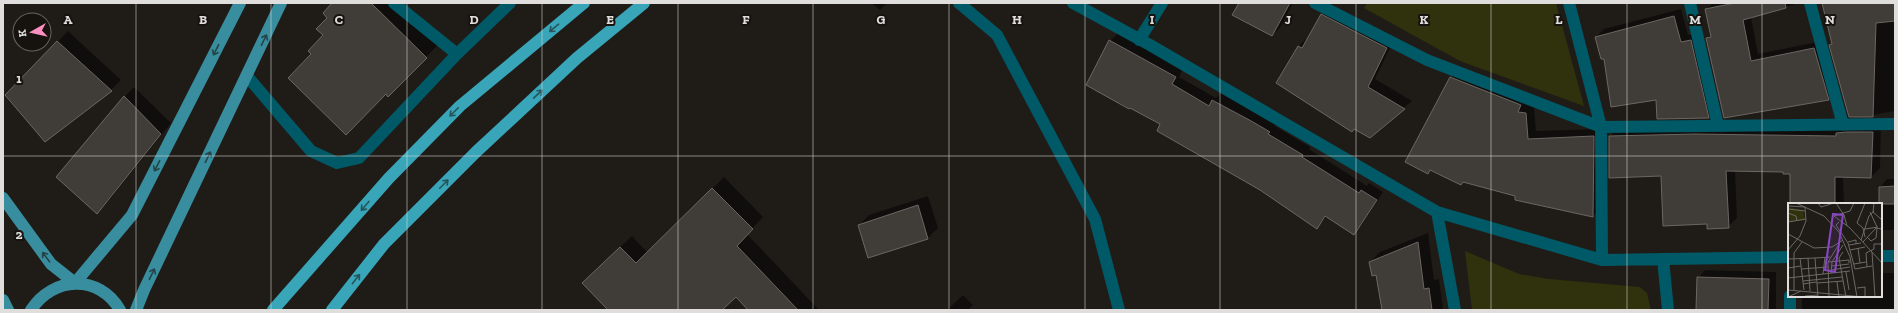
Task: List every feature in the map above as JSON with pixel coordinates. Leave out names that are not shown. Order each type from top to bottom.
[{"type":"highway","points":[[273,310],[389,178],[460,106],[584,3]]},
{"type":"highway","points":[[332,310],[384,244],[476,152],[578,58],[644,3]]},
{"type":"main road","points":[[75,283],[132,216],[240,3]]},
{"type":"main road","points":[[136,310],[144,290],[281,3]]},
{"type":"main road","points":[[3,198],[51,264],[75,283]]},
{"type":"main road","points":[[31,310],[42,295],[58,286],[75,283],[88,285],[100,290],[114,301],[120,310]]},
{"type":"main road","points":[[3,300],[8,310]]},
{"type":"street","points":[[394,3],[457,54]]},
{"type":"street","points":[[246,76],[311,151],[337,163],[359,158],[457,54],[510,3]]},
{"type":"street","points":[[959,3],[997,35],[1095,219],[1119,310]]},
{"type":"street","points":[[1073,3],[1437,212],[1602,260],[1788,257]]},
{"type":"street","points":[[1139,40],[1162,3]]},
{"type":"street","points":[[1315,3],[1336,7],[1427,60],[1601,127],[1895,124]]},
{"type":"street","points":[[1569,3],[1601,127],[1602,260]]},
{"type":"street","points":[[1690,3],[1718,126]]},
{"type":"street","points":[[1810,3],[1843,125]]},
{"type":"street","points":[[1437,212],[1455,310]]},
{"type":"street","points":[[1882,256],[1895,256]]},
{"type":"street","points":[[1663,259],[1668,310]]},
{"type":"street","points":[[1790,297],[1790,310]]},
{"type":"green space","points":[[1367,3],[1556,3],[1584,106],[1460,61],[1364,8]]},
{"type":"green space","points":[[1465,251],[1519,274],[1549,279],[1640,287],[1647,293],[1651,310],[1472,310]]},
{"type":"building","points":[[332,3],[371,3],[427,58],[388,97],[386,94],[346,135],[288,78],[311,54],[308,51],[323,35],[316,29],[327,18],[323,13]]},
{"type":"building","points":[[1239,3],[1290,3],[1272,36],[1232,15]]},
{"type":"building","points":[[1735,3],[1785,3],[1786,8],[1743,20],[1751,61],[1814,48],[1829,100],[1724,118],[1706,38],[1711,37],[1705,9]]},
{"type":"building","points":[[1822,3],[1895,3],[1895,21],[1876,23],[1873,117],[1849,117],[1829,45],[1832,44]]},
{"type":"building","points":[[1321,14],[1387,48],[1368,87],[1405,109],[1370,138],[1354,129],[1352,132],[1276,83],[1298,46],[1302,48]]},
{"type":"building","points":[[1674,16],[1681,42],[1691,40],[1709,118],[1657,119],[1656,100],[1611,107],[1604,59],[1601,59],[1595,37]]},
{"type":"building","points":[[1109,40],[1176,77],[1172,84],[1209,106],[1212,100],[1253,122],[1270,132],[1268,134],[1303,155],[1302,157],[1359,193],[1361,190],[1377,200],[1354,235],[1325,216],[1317,229],[1260,190],[1157,131],[1160,124],[1086,85]]},
{"type":"building","points":[[57,41],[112,91],[45,142],[5,95],[46,52],[52,52],[52,46]]},
{"type":"building","points":[[1450,77],[1521,105],[1518,112],[1526,113],[1528,139],[1594,136],[1593,217],[1515,200],[1515,196],[1463,182],[1461,185],[1430,170],[1428,174],[1405,162]]},
{"type":"building","points":[[124,96],[161,134],[97,214],[56,177]]},
{"type":"building","points":[[1873,132],[1871,178],[1835,177],[1835,203],[1790,203],[1790,174],[1783,174],[1783,172],[1726,171],[1729,228],[1707,229],[1707,224],[1663,226],[1661,176],[1609,178],[1609,136],[1695,134],[1836,136],[1836,133]]},
{"type":"building","points":[[1895,186],[1895,204],[1879,203],[1879,187]]},
{"type":"building","points":[[712,188],[753,229],[737,246],[798,310],[748,310],[736,297],[722,310],[608,310],[582,283],[620,247],[636,263]]},
{"type":"building","points":[[918,205],[928,239],[868,258],[858,225]]},
{"type":"building","points":[[1418,242],[1424,289],[1429,288],[1432,310],[1382,310],[1376,275],[1372,276],[1369,262]]},
{"type":"building","points":[[1697,277],[1769,279],[1768,310],[1696,310]]}]
